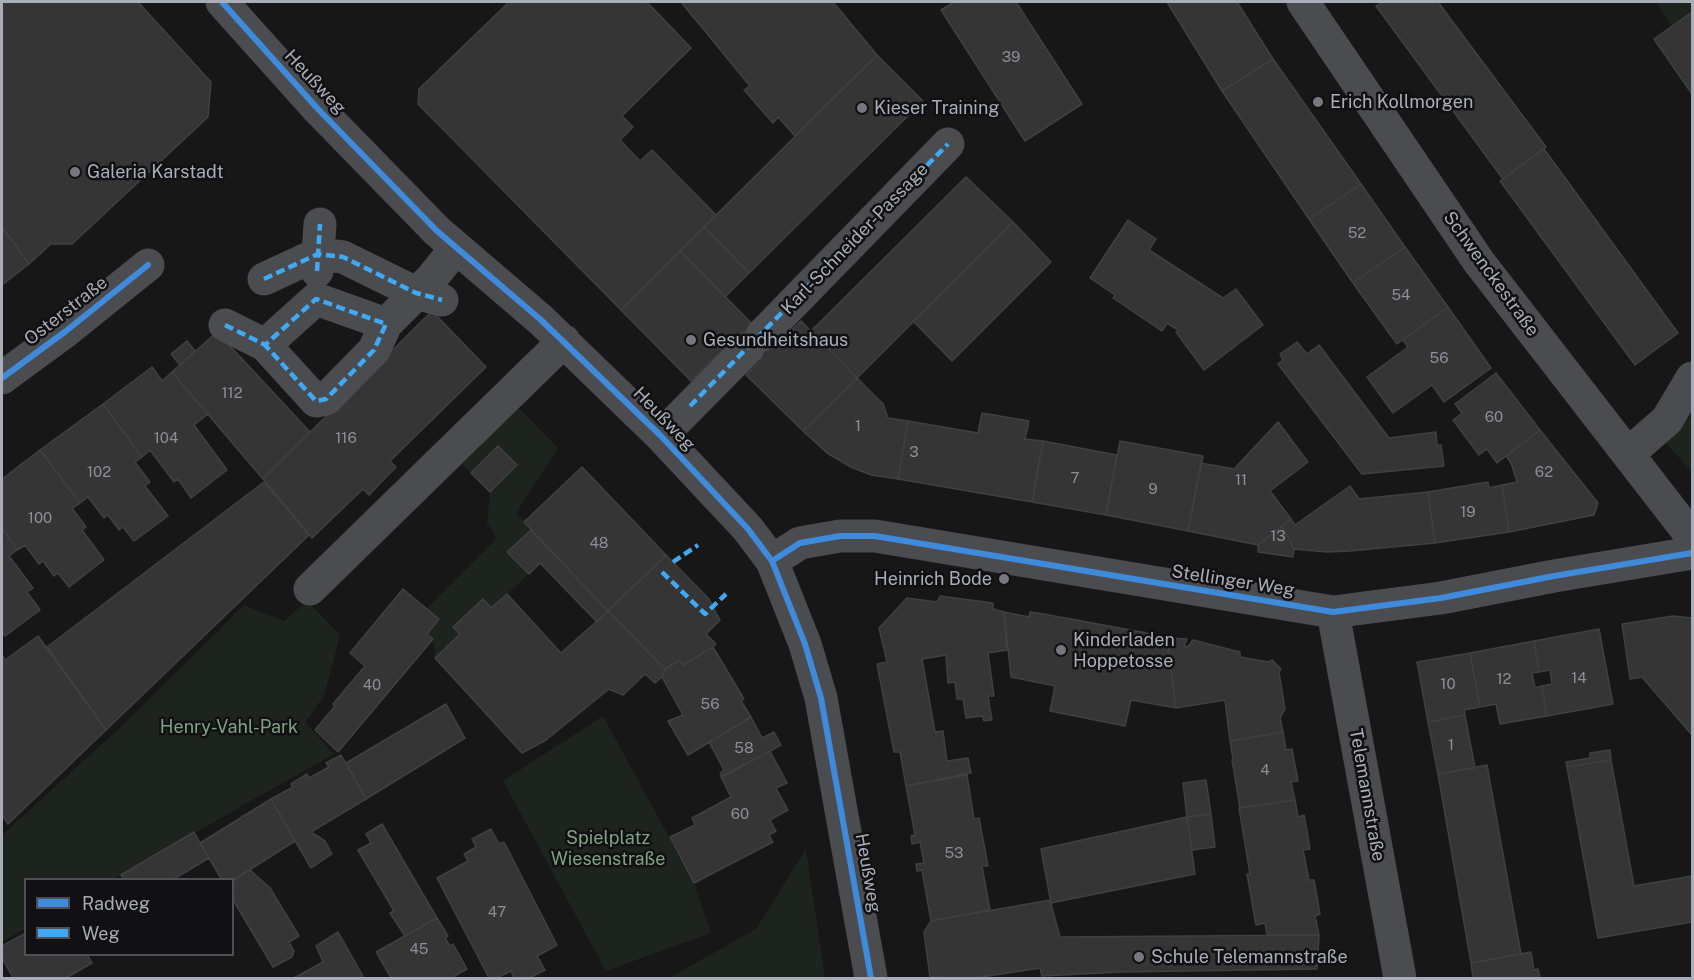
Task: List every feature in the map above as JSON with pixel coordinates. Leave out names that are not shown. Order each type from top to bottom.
[{"type":"street","name":"Heußweg","points":[[222,2],[317,108],[456,248],[564,341],[661,436],[748,529],[772,561],[805,644],[821,698],[871,978]]},
{"type":"street","name":"Schwenckestraße","points":[[1303,2],[1479,262],[1692,537]]},
{"type":"street","name":"Karl-Schneider-Passage","points":[[661,436],[948,144]]},
{"type":"street","points":[[225,325],[265,345],[316,401],[326,399],[374,350],[386,324],[429,297],[456,248]]},
{"type":"street","points":[[264,279],[318,267],[343,257],[429,297]]},
{"type":"street","name":"Osterstraße","points":[[2,378],[66,331],[148,265]]},
{"type":"street","points":[[318,267],[386,324]]},
{"type":"street","points":[[265,345],[318,267]]},
{"type":"street","points":[[310,589],[564,341]]},
{"type":"street","points":[[1628,454],[1667,420],[1692,378]]},
{"type":"street","name":"Stellinger Weg","points":[[772,561],[800,543],[840,536],[875,536],[1333,612],[1441,598],[1692,553]]},
{"type":"street","name":"Telemannstraße","points":[[1333,612],[1400,978]]},
{"type":"green space","points":[[1656,2],[1692,2],[1692,12],[1672,26]]},
{"type":"green space","points":[[519,408],[558,448],[516,513],[531,530],[508,552],[529,574],[491,608],[483,599],[453,627],[460,634],[435,658],[433,639],[427,634],[439,619],[426,609],[497,538],[487,523],[490,492],[462,464]]},
{"type":"green space","points":[[1692,415],[1692,471],[1666,443]]},
{"type":"green space","name":"Henry-Vahl-Park","points":[[307,601],[340,635],[324,696],[305,722],[334,754],[115,878],[24,878],[24,930],[2,942],[2,835],[121,727],[244,605],[284,621]]},
{"type":"green space","name":"Spielplatz Wiesenstraße","points":[[603,716],[694,883],[711,933],[606,971],[503,781]]},
{"type":"green space","points":[[806,849],[825,978],[669,978],[756,929]]},
{"type":"building","name":"Galeria Karstadt","points":[[2,2],[138,2],[211,82],[208,117],[72,244],[51,244],[29,264],[2,227]]},
{"type":"building","points":[[509,2],[647,2],[691,48],[622,116],[633,127],[620,140],[640,161],[652,150],[716,215],[621,310],[418,104],[419,89]]},
{"type":"building","points":[[681,2],[833,2],[877,55],[795,136],[778,117],[773,123],[744,90],[750,86]]},
{"type":"building","points":[[954,2],[1016,2],[1082,104],[1025,141],[941,10]]},
{"type":"building","points":[[1167,2],[1237,2],[1273,59],[1222,91]]},
{"type":"building","points":[[1383,2],[1438,2],[1546,147],[1503,179],[1376,6]]},
{"type":"building","points":[[1692,12],[1692,94],[1654,39]]},
{"type":"building","points":[[877,55],[923,101],[749,273],[704,227]]},
{"type":"building","points":[[1273,59],[1361,184],[1309,219],[1222,91]]},
{"type":"building","points":[[1544,149],[1678,333],[1635,365],[1500,181]]},
{"type":"building","points":[[966,177],[1013,222],[857,378],[811,331]]},
{"type":"building","points":[[1361,184],[1405,247],[1353,283],[1309,219]]},
{"type":"building","points":[[1128,220],[1156,239],[1149,250],[1223,298],[1236,289],[1263,325],[1204,370],[1176,332],[1178,330],[1167,323],[1162,331],[1113,298],[1115,295],[1090,278]]},
{"type":"building","points":[[1013,222],[1051,262],[952,361],[913,321]]},
{"type":"building","points":[[2,227],[29,264],[2,285]]},
{"type":"building","points":[[704,227],[749,273],[725,297],[680,251]]},
{"type":"building","points":[[1405,247],[1448,307],[1397,344],[1353,283]]},
{"type":"building","name":"Gesundheitshaus","points":[[680,251],[775,347],[801,321],[857,378],[803,431],[746,375],[761,360],[737,336],[691,381],[621,310]]},
{"type":"building","points":[[1448,307],[1491,368],[1444,402],[1432,385],[1393,413],[1367,377],[1408,347],[1403,340]]},
{"type":"building","points":[[432,311],[486,367],[390,461],[396,467],[369,495],[363,489],[312,538],[263,479]]},
{"type":"building","points":[[217,332],[310,432],[263,479],[172,372]]},
{"type":"building","points":[[187,341],[195,351],[180,365],[171,354]]},
{"type":"building","points":[[1297,342],[1307,354],[1319,345],[1389,438],[1436,432],[1437,445],[1441,445],[1444,466],[1362,474],[1278,364],[1283,360],[1280,354]]},
{"type":"building","points":[[152,367],[162,381],[172,372],[208,414],[194,425],[227,470],[191,498],[178,479],[174,482],[150,450],[142,457],[103,404]]},
{"type":"building","points":[[1496,373],[1540,430],[1497,463],[1487,449],[1479,455],[1453,420],[1462,413],[1455,404]]},
{"type":"building","points":[[857,378],[883,404],[888,418],[908,421],[898,479],[871,475],[851,467],[827,453],[803,431]]},
{"type":"building","points":[[103,404],[142,457],[135,462],[150,482],[145,486],[168,516],[134,541],[123,527],[119,530],[108,515],[104,518],[88,497],[80,503],[40,450]]},
{"type":"building","points":[[982,413],[1029,421],[1025,439],[1043,441],[1032,502],[898,479],[908,421],[978,433]]},
{"type":"building","points":[[1278,422],[1308,462],[1270,491],[1291,519],[1258,545],[1188,531],[1201,463],[1234,469]]},
{"type":"building","points":[[1540,430],[1598,503],[1594,515],[1509,532],[1502,485],[1517,482],[1511,463],[1506,456]]},
{"type":"building","points":[[1043,441],[1117,455],[1106,515],[1032,502]]},
{"type":"building","points":[[1120,441],[1203,456],[1188,531],[1106,515]]},
{"type":"building","points":[[498,446],[517,465],[490,492],[471,473]]},
{"type":"building","points":[[40,450],[80,503],[72,508],[86,527],[82,530],[104,560],[69,587],[58,573],[54,576],[43,561],[39,564],[25,545],[17,550],[2,528],[2,479]]},
{"type":"building","points":[[582,467],[666,555],[608,611],[524,522]]},
{"type":"building","points":[[264,482],[309,535],[106,730],[47,647]]},
{"type":"building","points":[[1488,482],[1489,488],[1502,485],[1509,532],[1435,543],[1428,492]]},
{"type":"building","points":[[1350,486],[1359,499],[1428,492],[1435,543],[1327,552],[1294,549],[1282,526],[1291,519],[1295,525]]},
{"type":"building","points":[[1282,526],[1294,549],[1293,557],[1258,552],[1258,545]]},
{"type":"building","points":[[2,528],[17,550],[9,556],[33,588],[27,592],[40,610],[5,636],[2,631]]},
{"type":"building","points":[[531,530],[608,611],[597,622],[540,563],[529,574],[507,552]]},
{"type":"building","points":[[666,555],[709,599],[720,620],[706,634],[716,644],[713,647],[683,665],[680,660],[665,669],[608,611]]},
{"type":"building","points":[[403,589],[439,619],[427,634],[433,639],[338,752],[315,730],[335,706],[333,704],[365,666],[350,653]]},
{"type":"building","points":[[507,594],[561,653],[608,611],[665,669],[662,677],[655,683],[645,674],[623,695],[609,689],[546,740],[522,753],[435,658],[460,634],[453,627],[483,599],[491,608]]},
{"type":"building","points":[[940,596],[993,603],[993,609],[1004,612],[1007,650],[988,653],[994,696],[988,696],[992,720],[984,721],[982,716],[966,718],[963,699],[957,699],[955,682],[948,683],[946,655],[922,659],[935,732],[943,731],[947,761],[968,758],[971,773],[906,786],[900,752],[894,752],[877,664],[887,662],[879,628],[907,598],[937,602]]},
{"type":"building","points":[[1004,612],[1029,617],[1030,612],[1038,613],[1152,634],[1151,639],[1167,642],[1176,708],[1131,700],[1125,726],[1050,711],[1055,686],[1011,677]]},
{"type":"building","points":[[1673,616],[1692,618],[1692,735],[1642,677],[1630,679],[1622,624]]},
{"type":"building","points":[[1599,629],[1613,704],[1547,716],[1542,686],[1552,684],[1550,670],[1539,672],[1534,641]]},
{"type":"building","points":[[38,636],[106,730],[8,824],[2,815],[2,655],[5,660]]},
{"type":"building","points":[[1167,638],[1187,639],[1184,646],[1188,647],[1193,640],[1240,652],[1240,657],[1269,662],[1272,660],[1281,669],[1279,672],[1285,709],[1280,718],[1283,732],[1230,741],[1225,700],[1176,708]]},
{"type":"building","points":[[1534,641],[1539,672],[1532,673],[1535,688],[1542,686],[1547,716],[1500,724],[1496,704],[1480,707],[1470,653]]},
{"type":"building","points":[[713,647],[744,699],[741,701],[751,717],[688,755],[668,721],[683,715],[662,677],[665,669],[680,660],[683,665]]},
{"type":"building","points":[[1470,653],[1480,707],[1464,710],[1465,715],[1428,722],[1417,662]]},
{"type":"building","points":[[446,704],[465,738],[366,799],[346,763]]},
{"type":"building","points":[[1465,715],[1475,768],[1438,774],[1428,722]]},
{"type":"building","points":[[751,717],[762,738],[774,732],[781,745],[722,777],[720,773],[724,770],[709,742]]},
{"type":"building","points":[[1283,732],[1286,750],[1292,749],[1298,781],[1291,782],[1295,800],[1240,808],[1230,741]]},
{"type":"building","points":[[1610,750],[1611,760],[1567,767],[1566,762],[1590,758],[1590,753]]},
{"type":"building","points":[[770,751],[787,783],[776,788],[788,810],[770,820],[776,831],[769,835],[773,842],[694,883],[670,837],[695,825],[692,818],[731,797],[721,777]]},
{"type":"building","points":[[341,755],[366,799],[311,832],[325,841],[332,854],[311,868],[271,799],[293,787],[291,784],[307,774],[309,778],[329,767],[326,763]]},
{"type":"building","points":[[1611,760],[1634,886],[1692,876],[1692,922],[1598,938],[1567,767]]},
{"type":"building","points":[[1487,765],[1521,954],[1471,963],[1438,774]]},
{"type":"building","points":[[967,775],[974,819],[979,818],[988,866],[982,866],[990,910],[931,921],[922,870],[917,871],[916,864],[924,863],[920,842],[912,844],[911,836],[915,835],[906,786]]},
{"type":"building","points":[[1206,780],[1211,814],[1187,817],[1183,783]]},
{"type":"building","points":[[271,799],[295,841],[234,880],[221,878],[200,843]]},
{"type":"building","points":[[1295,800],[1298,817],[1304,815],[1307,831],[1310,849],[1303,850],[1309,880],[1314,880],[1320,914],[1315,916],[1319,935],[1267,935],[1265,923],[1256,925],[1239,808]]},
{"type":"building","points":[[1211,814],[1215,847],[1192,850],[1187,817]]},
{"type":"building","points":[[1187,817],[1195,874],[1051,903],[1041,849]]},
{"type":"building","points":[[382,824],[437,918],[405,936],[390,913],[394,911],[358,850],[371,843],[366,834]]},
{"type":"building","points":[[491,829],[499,844],[504,842],[557,945],[537,956],[545,970],[529,978],[514,978],[511,971],[496,978],[489,978],[437,878],[468,861],[464,854],[476,847],[472,839]]},
{"type":"building","points":[[194,832],[209,858],[175,878],[123,878],[121,875]]},
{"type":"building","points":[[250,870],[270,888],[299,936],[289,942],[294,951],[292,957],[273,967],[234,901],[234,880]]},
{"type":"building","name":"Schule Telemannstraße","points":[[1050,900],[1060,937],[1319,935],[1317,969],[1121,972],[1042,976],[1040,968],[975,978],[930,977],[924,932],[931,921]]},
{"type":"building","points":[[437,918],[448,936],[445,938],[450,946],[453,944],[467,969],[451,978],[391,978],[376,952]]},
{"type":"building","points":[[338,932],[364,978],[294,978],[323,962],[316,946]]},
{"type":"building","points":[[24,934],[24,956],[88,956],[92,963],[66,978],[13,978],[2,958],[2,946]]},
{"type":"building","points":[[1531,952],[1534,970],[1538,969],[1540,978],[1473,978],[1471,963]]},
{"type":"marked path","points":[[690,406],[948,144]]},
{"type":"marked path","points":[[317,271],[320,224]]},
{"type":"marked path","points":[[264,279],[318,254],[343,257],[416,293],[442,300]]},
{"type":"marked path","points":[[225,325],[265,345],[316,299],[386,324],[374,350],[326,399],[316,401],[265,345]]},
{"type":"marked path","points":[[673,562],[698,545]]},
{"type":"marked path","points":[[662,572],[705,614],[726,594]]},
{"type":"cycle path","points":[[222,2],[317,108],[437,231],[541,320],[661,436],[748,529],[772,561],[805,644],[821,698],[871,978]]},
{"type":"cycle path","points":[[2,378],[66,331],[148,265]]},
{"type":"cycle path","points":[[772,561],[800,543],[840,536],[875,536],[1333,612],[1441,598],[1692,553]]},
{"type":"place","name":"Erich Kollmorgen","points":[[1318,102]]},
{"type":"place","name":"Kieser Training","points":[[862,108]]},
{"type":"place","name":"Galeria Karstadt","points":[[75,172]]},
{"type":"place","name":"Gesundheitshaus","points":[[691,340]]},
{"type":"place","name":"Heinrich Bode","points":[[1004,579]]},
{"type":"place","name":"Kinderladen Hoppetosse","points":[[1061,650]]},
{"type":"place","name":"Schule Telemannstraße","points":[[1139,957]]}]
